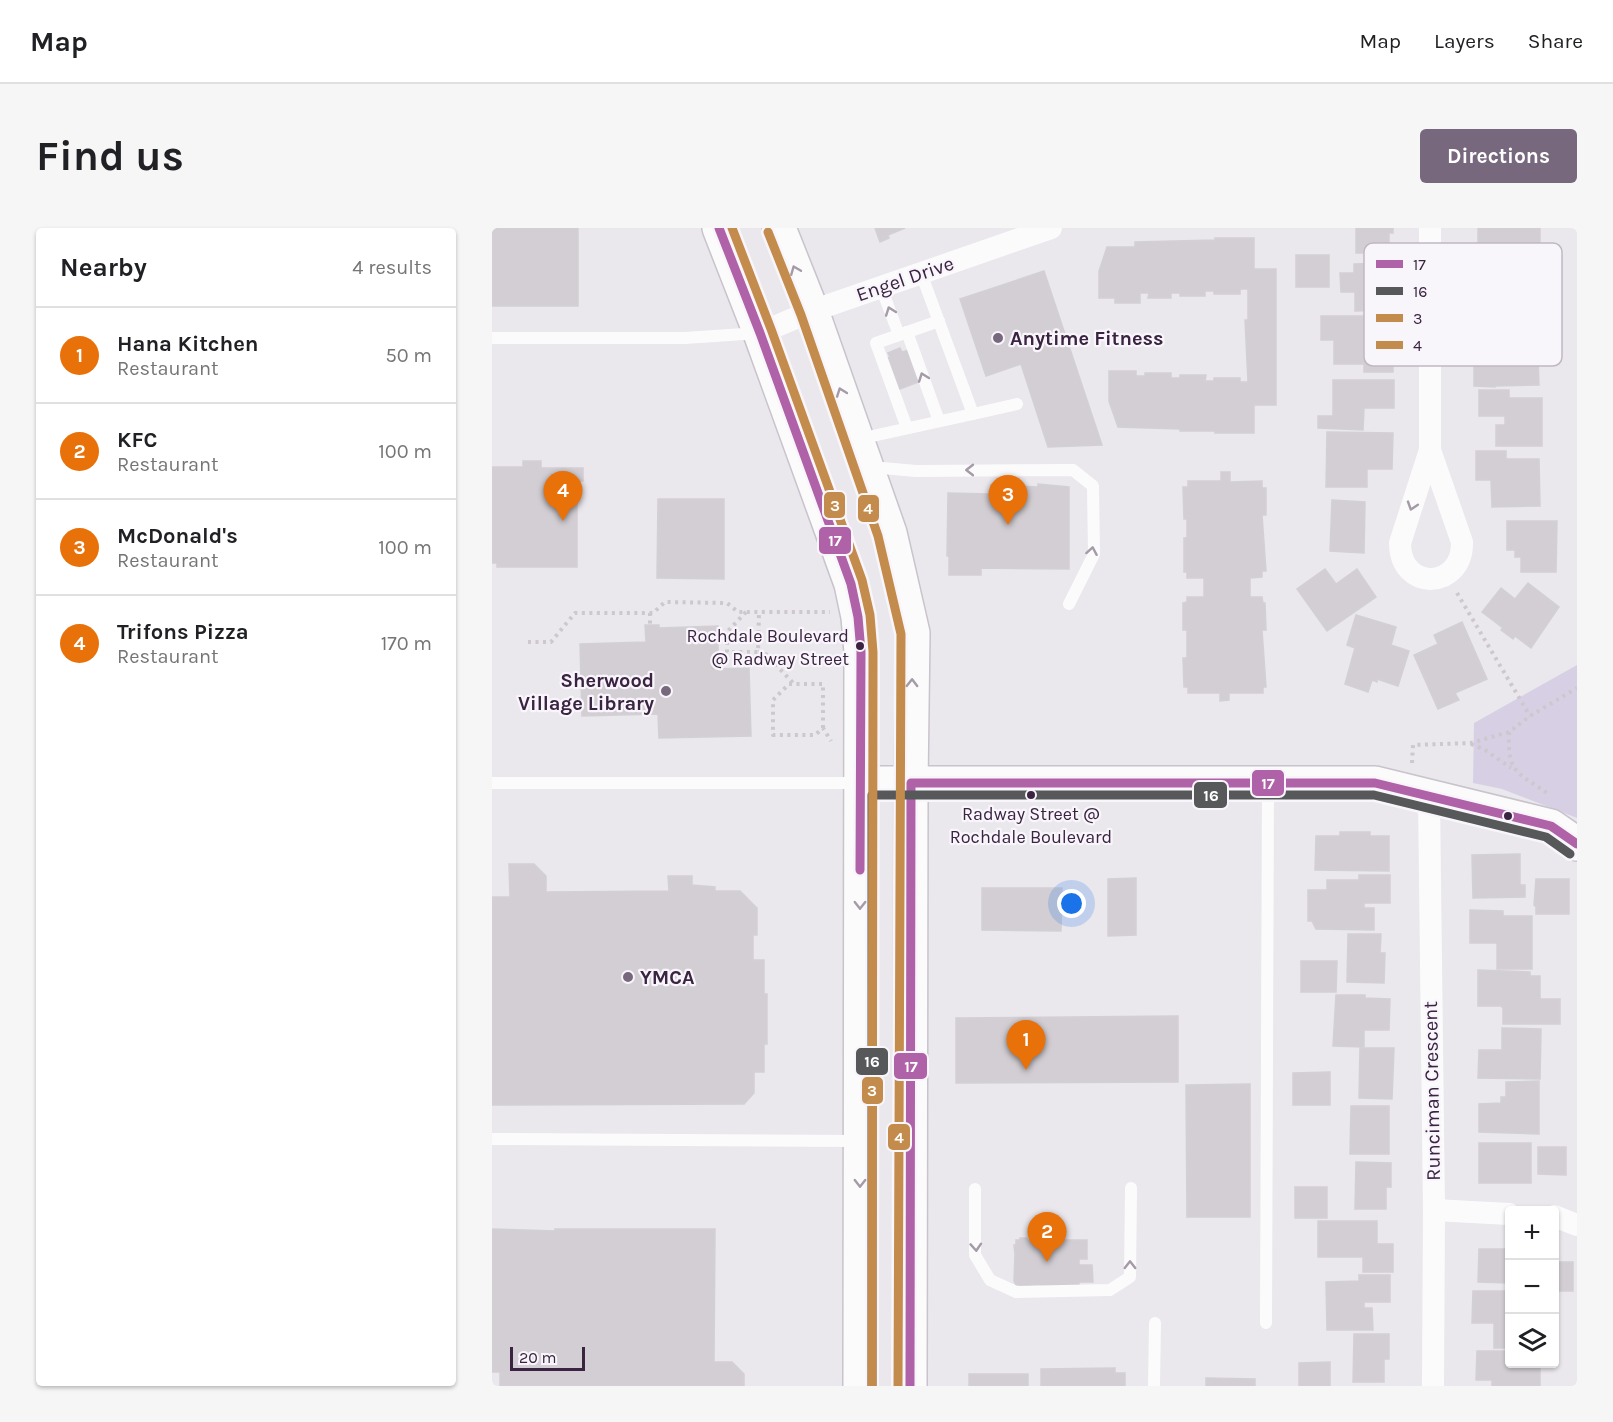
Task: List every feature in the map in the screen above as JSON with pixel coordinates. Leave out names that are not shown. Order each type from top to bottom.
[{"type":"main road","points":[[719,228],[760,333],[851,584],[857,611],[861,652],[860,1386]]},
{"type":"main road","points":[[779,228],[812,311],[890,533],[913,633],[910,1386]]},
{"type":"main road","points":[[860,783],[1375,783],[1551,826],[1577,844]]},
{"type":"street","name":"Engel Drive","points":[[760,333],[812,311],[1051,228]]},
{"type":"street","points":[[1430,366],[1430,450],[1400,543],[1400,554],[1404,564],[1411,572],[1420,578],[1431,579],[1451,572],[1462,553],[1462,542],[1430,450]]},
{"type":"street","name":"Runciman Crescent","points":[[1420,795],[1434,1210],[1433,1386]]},
{"type":"street","points":[[1434,1210],[1505,1214]]},
{"type":"street","points":[[1559,1218],[1577,1225]]},
{"type":"lane","points":[[921,273],[973,414]]},
{"type":"lane","points":[[881,287],[939,421]]},
{"type":"lane","points":[[907,428],[876,343],[939,321]]},
{"type":"lane","points":[[492,338],[685,338],[760,333]]},
{"type":"lane","points":[[863,453],[907,428],[1017,404]]},
{"type":"lane","points":[[863,453],[916,471],[1074,470],[1093,486],[1094,554],[1068,604]]},
{"type":"lane","points":[[492,783],[860,783]]},
{"type":"lane","points":[[1266,1323],[1268,783]]},
{"type":"lane","points":[[492,1139],[860,1141]]},
{"type":"lane","points":[[975,1189],[975,1255],[990,1280],[1016,1292],[1110,1290],[1130,1277],[1131,1188]]},
{"type":"lane","points":[[1154,1386],[1155,1323]]},
{"type":"path","points":[[1451,572],[1456,592],[1530,716]]},
{"type":"path","points":[[528,642],[551,642],[575,613],[654,613],[665,602],[727,603],[738,612],[857,611]]},
{"type":"path","points":[[712,669],[727,652],[727,632],[746,612]]},
{"type":"path","points":[[759,612],[759,652]]},
{"type":"path","points":[[650,613],[650,625]]},
{"type":"path","points":[[727,652],[764,652],[794,684]]},
{"type":"path","points":[[823,728],[815,735],[773,735],[773,700],[789,684],[823,684],[823,728],[835,747]]},
{"type":"path","points":[[1420,795],[1413,745],[1471,743],[1509,732],[1530,716],[1577,688]]},
{"type":"path","points":[[1509,732],[1508,753],[1510,764],[1516,771]]},
{"type":"path","points":[[1471,743],[1485,750],[1553,797]]},
{"type":"shaded area","points":[[1577,665],[1577,818],[1502,789],[1473,783],[1474,723]]},
{"type":"building","points":[[492,228],[578,228],[578,306],[492,306]]},
{"type":"building","points":[[875,228],[905,228],[888,235],[889,238],[880,242]]},
{"type":"building","points":[[1356,228],[1393,228],[1393,233],[1389,233],[1389,243],[1364,243],[1364,253],[1356,253]]},
{"type":"building","points":[[1478,228],[1540,228],[1540,243],[1478,243]]},
{"type":"building","points":[[1215,238],[1254,238],[1254,269],[1276,269],[1276,405],[1254,405],[1254,433],[1118,427],[1109,401],[1109,371],[1136,371],[1136,376],[1145,376],[1145,373],[1171,373],[1171,378],[1180,378],[1180,375],[1206,375],[1205,381],[1214,381],[1214,378],[1240,378],[1240,382],[1248,382],[1245,320],[1248,320],[1248,289],[1240,289],[1240,294],[1214,294],[1214,291],[1205,291],[1205,296],[1180,296],[1180,293],[1171,293],[1171,298],[1148,298],[1149,293],[1140,293],[1140,303],[1115,303],[1115,298],[1099,298],[1099,271],[1107,247],[1135,247],[1135,242],[1215,240]]},
{"type":"building","points":[[1296,255],[1329,255],[1329,287],[1296,287]]},
{"type":"building","points":[[1354,264],[1364,264],[1364,311],[1355,311],[1355,292],[1341,292],[1340,273],[1354,273]]},
{"type":"building","points":[[1044,271],[1102,445],[1048,447],[1021,364],[986,376],[960,299]]},
{"type":"building","points":[[1321,316],[1364,316],[1364,364],[1334,364],[1334,340],[1321,340]]},
{"type":"building","points":[[900,348],[902,352],[909,350],[921,381],[897,390],[885,359],[890,357],[888,353]]},
{"type":"building","points":[[1364,366],[1393,366],[1393,372],[1364,372]]},
{"type":"building","points":[[1474,366],[1538,366],[1539,385],[1474,386]]},
{"type":"building","points":[[1333,380],[1394,380],[1394,408],[1364,408],[1363,430],[1318,428],[1318,416],[1333,416]]},
{"type":"building","points":[[1479,390],[1509,390],[1509,398],[1542,398],[1542,446],[1496,446],[1496,425],[1505,425],[1505,416],[1479,416]]},
{"type":"building","points":[[1327,432],[1393,433],[1392,469],[1367,469],[1367,487],[1326,487]]},
{"type":"building","points":[[1476,451],[1506,451],[1506,459],[1539,459],[1540,506],[1492,507],[1491,480],[1476,480]]},
{"type":"building","points":[[523,461],[541,461],[541,468],[583,468],[583,481],[577,481],[577,567],[497,567],[497,563],[492,563],[492,467],[523,467]]},
{"type":"building","points":[[1221,472],[1230,472],[1230,482],[1262,481],[1262,488],[1266,488],[1266,515],[1262,515],[1266,571],[1262,571],[1262,577],[1250,578],[1250,597],[1262,597],[1265,603],[1266,630],[1262,630],[1266,687],[1263,687],[1263,693],[1229,693],[1229,700],[1220,701],[1220,693],[1188,693],[1188,687],[1184,687],[1183,658],[1187,658],[1187,630],[1183,630],[1183,603],[1187,602],[1187,597],[1204,597],[1204,578],[1187,578],[1187,572],[1184,572],[1184,538],[1187,538],[1187,519],[1184,519],[1183,487],[1188,487],[1188,481],[1221,481]]},
{"type":"building","points":[[1038,484],[1069,487],[1069,569],[981,568],[981,575],[949,575],[948,493],[990,494],[991,485],[1038,487]]},
{"type":"building","points":[[658,499],[724,499],[724,579],[657,578]]},
{"type":"building","points":[[1332,500],[1365,502],[1364,553],[1330,551]]},
{"type":"building","points":[[1507,521],[1557,521],[1556,572],[1521,572],[1521,557],[1515,557],[1515,550],[1507,550]]},
{"type":"building","points":[[1325,569],[1336,584],[1357,569],[1376,597],[1327,631],[1297,589]]},
{"type":"building","points":[[1528,583],[1559,607],[1531,648],[1515,636],[1513,639],[1482,612],[1501,588],[1515,599]]},
{"type":"building","points":[[1356,615],[1396,627],[1391,645],[1409,651],[1398,686],[1377,679],[1377,682],[1372,680],[1368,692],[1345,684],[1355,648],[1347,645]]},
{"type":"building","points":[[1462,622],[1487,679],[1455,693],[1459,700],[1438,709],[1414,655],[1438,644],[1434,635]]},
{"type":"building","name":"Sherwood Village Library","points":[[645,625],[659,625],[659,628],[718,626],[718,650],[711,657],[712,669],[749,668],[751,736],[659,738],[658,714],[582,716],[580,644],[646,642]]},
{"type":"building","points":[[1340,832],[1370,832],[1370,836],[1389,836],[1389,871],[1315,870],[1316,836],[1340,836]]},
{"type":"building","points":[[1520,854],[1520,885],[1525,885],[1525,897],[1473,898],[1472,855]]},
{"type":"building","name":"YMCA","points":[[509,864],[534,864],[546,876],[546,892],[669,891],[668,876],[692,876],[692,885],[715,887],[715,891],[740,891],[757,908],[757,935],[753,935],[753,960],[764,960],[767,1044],[764,1044],[764,1072],[754,1072],[754,1093],[744,1104],[492,1105],[492,897],[510,897]]},
{"type":"building","points":[[1359,875],[1390,875],[1390,903],[1364,903],[1364,908],[1374,908],[1374,930],[1316,929],[1312,921],[1308,921],[1308,890],[1327,890],[1327,880],[1359,880]]},
{"type":"building","points":[[1136,878],[1136,935],[1108,936],[1108,879]]},
{"type":"building","points":[[1536,879],[1569,879],[1569,914],[1536,914],[1534,905]]},
{"type":"building","points":[[982,888],[1062,888],[1061,931],[982,930]]},
{"type":"building","points":[[1470,910],[1503,911],[1503,916],[1532,916],[1532,969],[1497,969],[1497,943],[1470,943]]},
{"type":"building","points":[[1348,934],[1381,934],[1380,953],[1385,953],[1384,983],[1347,982]]},
{"type":"building","points":[[1301,961],[1337,961],[1336,992],[1301,992]]},
{"type":"building","points":[[1478,970],[1530,972],[1530,976],[1540,976],[1540,999],[1560,999],[1560,1024],[1503,1024],[1501,1006],[1478,1006]]},
{"type":"building","points":[[1336,995],[1365,995],[1365,998],[1390,999],[1389,1030],[1364,1030],[1364,1047],[1333,1046]]},
{"type":"building","points":[[1178,1016],[1178,1082],[956,1083],[956,1018]]},
{"type":"building","points":[[1502,1028],[1541,1029],[1540,1079],[1478,1078],[1479,1050],[1502,1050]]},
{"type":"building","points":[[1360,1048],[1394,1048],[1392,1099],[1359,1098]]},
{"type":"building","points":[[1330,1072],[1330,1105],[1293,1105],[1293,1073]]},
{"type":"building","points":[[1539,1081],[1539,1134],[1479,1132],[1479,1104],[1501,1103],[1501,1097],[1506,1097],[1506,1082]]},
{"type":"building","points":[[1250,1084],[1250,1217],[1187,1217],[1186,1085]]},
{"type":"building","points":[[1351,1106],[1389,1106],[1389,1154],[1350,1154]]},
{"type":"building","points":[[1479,1143],[1531,1143],[1531,1183],[1479,1183]]},
{"type":"building","points":[[1538,1147],[1566,1147],[1566,1175],[1538,1174]]},
{"type":"building","points":[[1356,1162],[1391,1163],[1391,1187],[1386,1187],[1386,1209],[1355,1209]]},
{"type":"building","points":[[1295,1187],[1327,1187],[1327,1218],[1295,1218]]},
{"type":"building","points":[[1318,1221],[1377,1221],[1377,1244],[1393,1244],[1393,1272],[1363,1272],[1363,1257],[1318,1257]]},
{"type":"building","points":[[492,1229],[555,1231],[555,1229],[715,1229],[714,1362],[732,1362],[744,1374],[744,1386],[500,1386],[500,1372],[492,1372]]},
{"type":"building","points":[[1020,1238],[1087,1240],[1087,1259],[1079,1259],[1079,1265],[1092,1265],[1093,1282],[1079,1282],[1079,1285],[1041,1291],[1041,1285],[1032,1285],[1032,1288],[1028,1288],[1027,1285],[1027,1288],[1020,1288],[1020,1285],[1016,1285],[1014,1281],[1014,1245]]},
{"type":"building","points":[[1479,1249],[1505,1249],[1505,1283],[1478,1282]]},
{"type":"building","points":[[1559,1262],[1573,1262],[1573,1291],[1559,1291]]},
{"type":"building","points":[[1359,1275],[1390,1275],[1390,1302],[1364,1302],[1364,1308],[1372,1308],[1373,1330],[1327,1330],[1326,1282],[1359,1281]]},
{"type":"building","points":[[1473,1291],[1505,1291],[1505,1348],[1494,1348],[1494,1323],[1472,1323]]},
{"type":"building","points":[[1354,1334],[1389,1334],[1389,1359],[1384,1359],[1384,1382],[1353,1382]]},
{"type":"building","points":[[1477,1351],[1505,1351],[1505,1368],[1540,1368],[1540,1386],[1492,1386],[1492,1380],[1476,1380]]},
{"type":"building","points":[[1330,1362],[1330,1386],[1299,1386],[1299,1363]]},
{"type":"building","points":[[1115,1368],[1115,1373],[1125,1373],[1125,1386],[1041,1386],[1041,1369]]},
{"type":"building","points":[[969,1374],[1028,1374],[1028,1386],[969,1386]]},
{"type":"building","points":[[1206,1378],[1255,1379],[1255,1386],[1206,1386]]},
{"type":"transit line","name":"17","points":[[719,228],[760,333],[851,584],[858,617],[861,652],[860,870]]},
{"type":"transit line","name":"3","points":[[732,228],[862,580],[870,615],[873,652],[872,1386]]},
{"type":"transit line","name":"4","points":[[768,232],[801,315],[878,536],[901,634],[898,1386]]},
{"type":"transit line","name":"17","points":[[910,1386],[911,783],[1375,783],[1551,826],[1577,844]]},
{"type":"transit line","name":"16","points":[[872,1386],[872,795],[1374,795],[1546,837],[1570,854]]},
{"type":"place","name":"Anytime Fitness","points":[[998,338]]},
{"type":"place","name":"Trifons Pizza","points":[[563,521]]},
{"type":"place","name":"McDonald's","points":[[1008,525]]},
{"type":"place","name":"Rochdale Boulevard @ Radway Street","points":[[860,646]]},
{"type":"place","name":"Sherwood Village Library","points":[[666,691]]},
{"type":"place","name":"Radway Street @ Rochdale Boulevard","points":[[1031,795]]},
{"type":"place","name":"YMCA","points":[[628,977]]},
{"type":"place","name":"Hana Kitchen","points":[[1026,1070]]},
{"type":"place","name":"KFC","points":[[1047,1262]]}]
